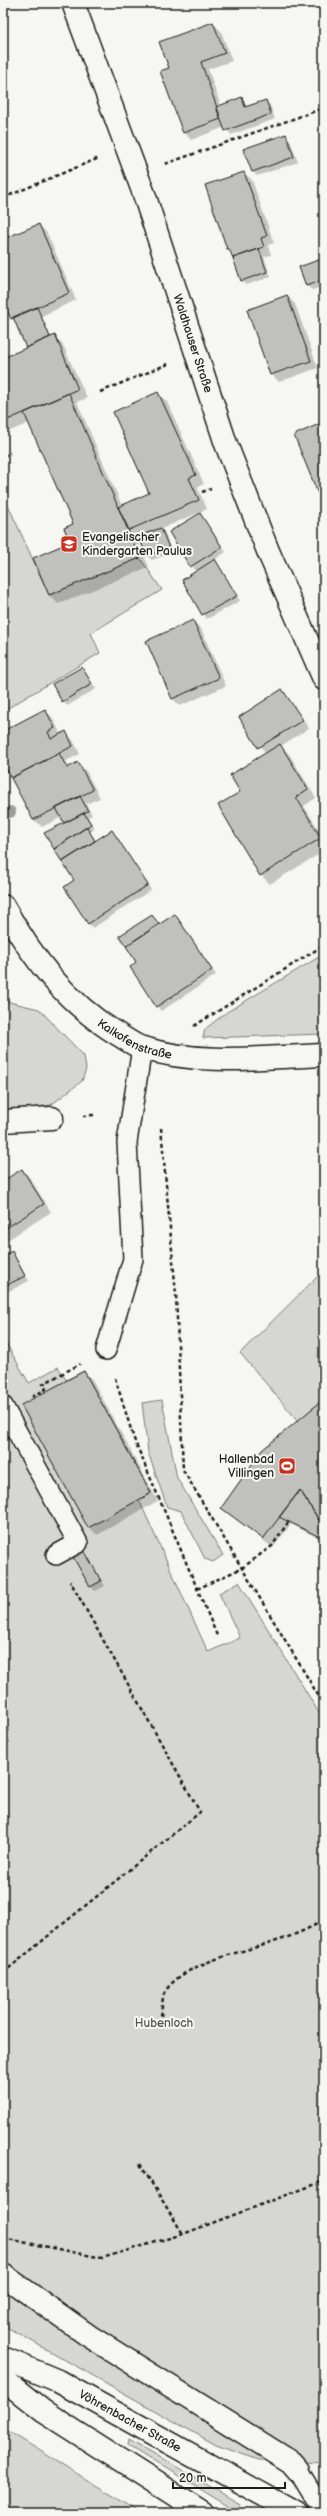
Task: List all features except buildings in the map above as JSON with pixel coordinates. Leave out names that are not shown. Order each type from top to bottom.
[{"type":"street","name":"Waldhauser Straße","points":[[74,3],[144,194],[194,354],[226,444],[257,522],[324,679]]},
{"type":"street","name":"Kalkofenstraße","points":[[3,906],[24,943],[53,980],[92,1019],[142,1048],[207,1059],[324,1055]]},
{"type":"street","points":[[3,1121],[52,1118]]},
{"type":"street","points":[[3,2275],[89,2336],[291,2462],[298,2470]]},
{"type":"street","name":"Vöhrenbacher Straße","points":[[3,2358],[58,2381],[296,2513]]},
{"type":"street","points":[[3,2380],[43,2411],[203,2513]]},
{"type":"lane","points":[[106,1350],[133,1259],[127,1142],[142,1048]]},
{"type":"lane","points":[[3,1406],[78,1543],[56,1555]]},
{"type":"lane","points":[[298,2470],[324,2513]]},
{"type":"path","points":[[161,166],[324,108]]},
{"type":"path","points":[[3,198],[101,158]]},
{"type":"path","points":[[100,392],[194,354]]},
{"type":"path","points":[[3,456],[10,453]]},
{"type":"path","points":[[187,1026],[193,1026],[324,945]]},
{"type":"path","points":[[160,1121],[176,1294],[183,1470],[324,1705]]},
{"type":"path","points":[[106,1350],[134,1439],[218,1638]]},
{"type":"path","points":[[27,1395],[28,1399],[46,1389],[43,1384],[62,1373]]},
{"type":"path","points":[[197,1589],[242,1568],[272,1546],[289,1521]]},
{"type":"path","points":[[3,1973],[200,1812],[56,1555]]},
{"type":"path","points":[[161,2016],[164,1994],[175,1982],[192,1970],[219,1957],[292,1935],[324,1920]]},
{"type":"path","points":[[140,2164],[183,2234]]},
{"type":"path","points":[[3,2238],[102,2258],[183,2234],[324,2181]]},
{"type":"green space","points":[[3,494],[49,595],[140,558],[162,590],[91,633],[100,653],[3,711]]},
{"type":"green space","points":[[324,954],[324,1034],[203,1038],[205,1029],[227,1012]]},
{"type":"green space","points":[[3,998],[5,1001],[39,1009],[84,1056],[86,1069],[82,1081],[51,1105],[3,1112]]},
{"type":"green space","points":[[324,1270],[324,1399],[298,1421],[240,1353]]},
{"type":"green space","name":"Hubenloch","points":[[3,1338],[29,1383],[58,1367],[66,1380],[84,1371],[151,1493],[139,1500],[208,1652],[240,1638],[219,1593],[239,1582],[324,1721],[324,2463],[259,2460],[216,2445],[3,2325]]},
{"type":"green space","points":[[162,1400],[177,1478],[223,1555],[213,1562],[205,1559],[181,1511],[167,1507],[148,1452],[142,1403]]},
{"type":"green space","points":[[3,2428],[141,2513],[3,2513]]},
{"type":"green space","points":[[129,2439],[240,2504],[236,2511],[128,2445]]},
{"type":"place","name":"Evangelischer Kindergarten Paulus","points":[[69,544]]},
{"type":"place","name":"Hallenbad Villingen","points":[[287,1466]]}]
